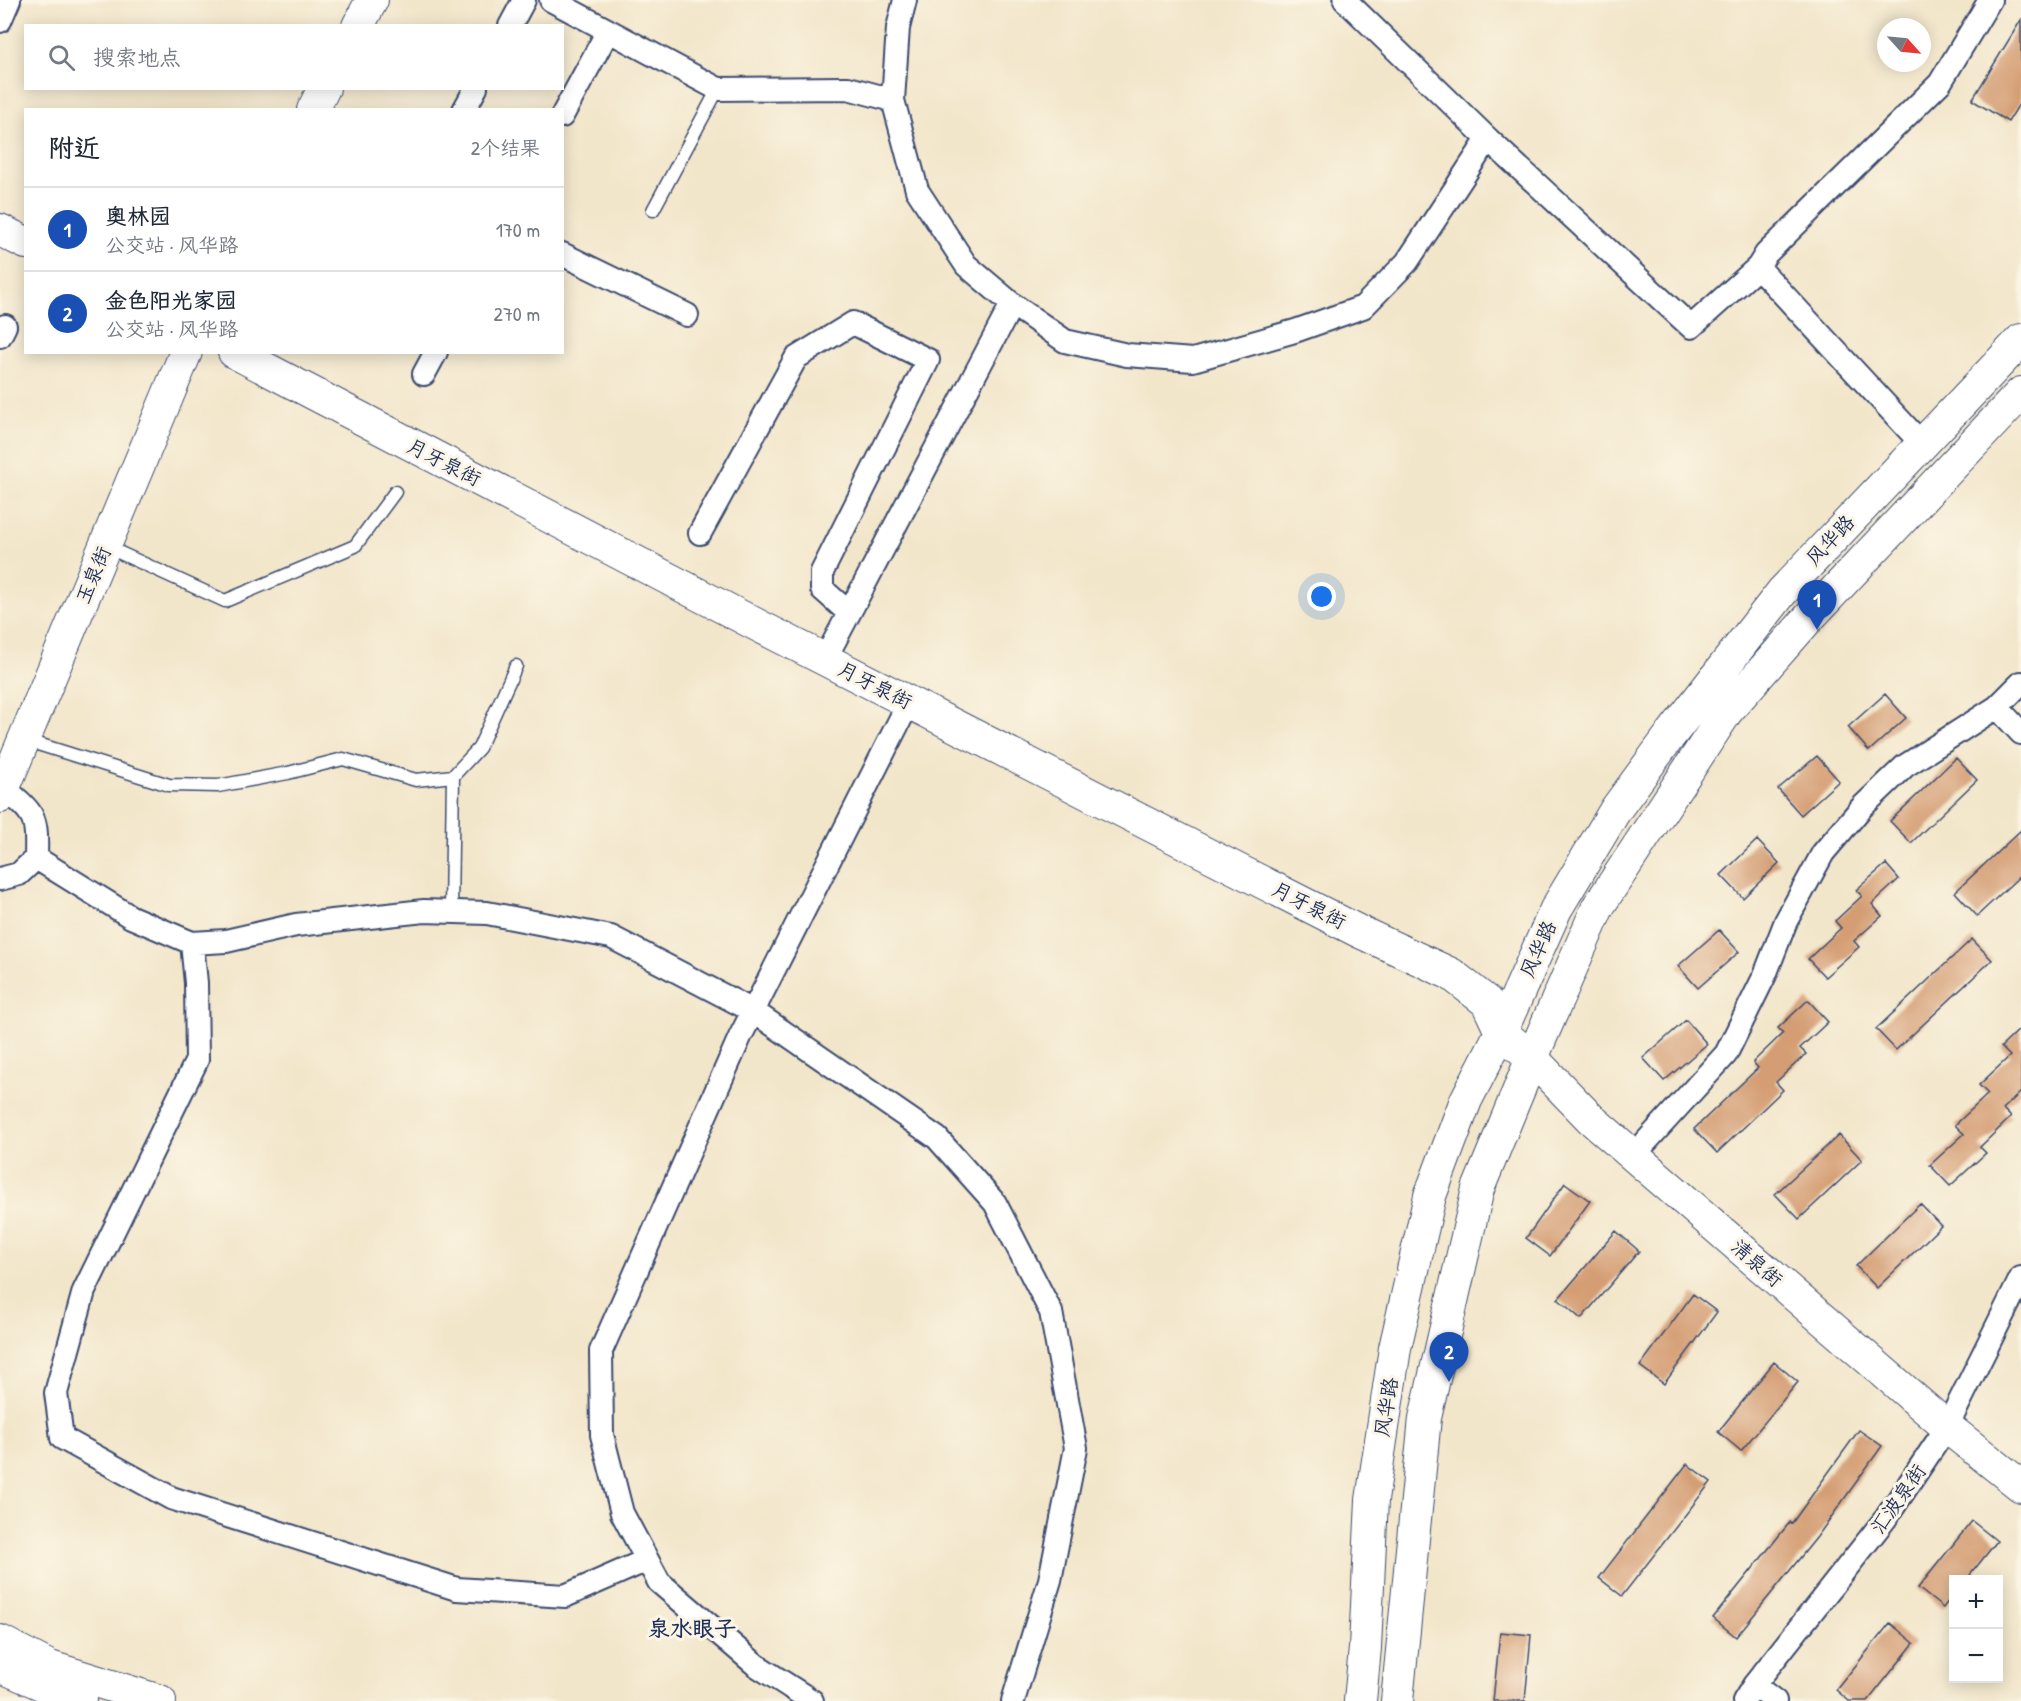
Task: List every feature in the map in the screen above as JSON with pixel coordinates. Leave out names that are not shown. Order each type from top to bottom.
[{"type":"street","points":[[0,21],[9,0]]},
{"type":"street","points":[[359,24],[372,0]]},
{"type":"street","points":[[511,24],[524,0]]},
{"type":"street","points":[[551,0],[718,89],[848,88],[893,100]]},
{"type":"street","points":[[905,0],[898,28],[893,100],[917,190],[966,265],[1012,304],[1065,341],[1127,355],[1193,360],[1294,331],[1363,307],[1407,262],[1488,139]]},
{"type":"street","points":[[1345,0],[1488,139],[1691,327],[1758,267],[1766,254],[1940,83],[1990,0]]},
{"type":"street","points":[[564,112],[608,31]]},
{"type":"street","points":[[314,108],[323,90]]},
{"type":"street","points":[[465,108],[475,90]]},
{"type":"street","points":[[0,230],[24,242]]},
{"type":"street","points":[[564,255],[687,315]]},
{"type":"street","points":[[1758,267],[1922,444]]},
{"type":"street","points":[[825,659],[1012,304]]},
{"type":"street","points":[[700,534],[796,358],[853,323],[928,360],[822,572],[822,589],[849,613]]},
{"type":"street","name":"风华路","points":[[1360,1701],[1365,1648],[1372,1500],[1395,1348],[1430,1196],[1466,1100],[1501,1032],[1556,909],[1616,809],[1782,592],[2021,340]]},
{"type":"street","name":"玉泉街","points":[[2,792],[185,354]]},
{"type":"street","name":"月牙泉街","points":[[238,354],[909,702],[1358,931],[1451,974],[1487,1002],[1501,1032]]},
{"type":"street","points":[[424,374],[435,354]]},
{"type":"street","points":[[1397,1701],[1425,1418],[1478,1189],[1598,907],[1727,711],[1814,612],[2021,393]]},
{"type":"street","points":[[1633,1156],[1726,1054],[1765,975],[1786,921],[1823,853],[1862,807],[1905,766],[1997,707],[2021,683]]},
{"type":"street","points":[[812,1701],[756,1665],[658,1582],[622,1513],[602,1435],[601,1351],[753,1011],[909,702]]},
{"type":"street","points":[[1997,707],[2021,733]]},
{"type":"street","points":[[0,879],[18,874],[36,858],[36,826],[27,807],[2,792]]},
{"type":"street","points":[[1616,809],[1627,827],[1650,829]]},
{"type":"street","points":[[36,858],[131,917],[192,943],[226,941],[296,925],[424,910],[487,913],[611,938],[753,1011],[937,1138],[995,1203],[1051,1312],[1076,1448],[1050,1580],[1013,1701]]},
{"type":"street","points":[[192,943],[196,983],[197,1060],[84,1291],[56,1393],[62,1438],[171,1498],[457,1589],[565,1596],[647,1560]]},
{"type":"street","name":"清泉街","points":[[1501,1032],[1532,1058],[1591,1119],[1633,1156],[1947,1427],[2021,1486]]},
{"type":"street","name":"汇波泉街","points":[[1749,1693],[1886,1518],[1947,1427],[2021,1278]]},
{"type":"street","points":[[0,1641],[50,1667],[160,1701]]},
{"type":"street","points":[[0,1666],[80,1701]]},
{"type":"street","points":[[1749,1693],[1775,1701]]},
{"type":"lane","points":[[653,210],[718,89]]},
{"type":"lane","points":[[105,546],[225,601],[355,546],[395,492]]},
{"type":"lane","points":[[24,740],[169,785],[218,786],[288,773],[343,759],[416,780],[453,776],[479,748],[516,666]]},
{"type":"lane","points":[[451,911],[453,776]]},
{"type":"building","points":[[2021,20],[2021,101],[2008,122],[1972,100]]},
{"type":"building","points":[[1885,694],[1906,718],[1869,751],[1848,727]]},
{"type":"building","points":[[1817,756],[1839,781],[1801,815],[1778,789]]},
{"type":"building","points":[[1956,758],[1977,780],[1911,843],[1890,821]]},
{"type":"building","points":[[2021,830],[2021,875],[1977,916],[1955,892]]},
{"type":"building","points":[[1757,840],[1779,863],[1743,898],[1721,875]]},
{"type":"building","points":[[1886,864],[1899,879],[1872,904],[1882,916],[1854,941],[1859,947],[1825,977],[1808,959],[1841,928],[1835,921],[1862,896],[1856,890]]},
{"type":"building","points":[[1719,930],[1739,952],[1698,988],[1678,966]]},
{"type":"building","points":[[1972,939],[1992,960],[1896,1050],[1876,1029]]},
{"type":"building","points":[[1808,1000],[1828,1022],[1800,1048],[1806,1054],[1776,1082],[1783,1090],[1717,1153],[1694,1129],[1758,1068],[1753,1062],[1783,1033],[1778,1028]]},
{"type":"building","points":[[1686,1020],[1707,1044],[1664,1081],[1643,1058]]},
{"type":"building","points":[[2021,1028],[2021,1092],[2003,1109],[2011,1117],[1980,1147],[1986,1153],[1950,1186],[1930,1165],[1964,1134],[1955,1125],[1988,1094],[1979,1085],[2010,1056],[2001,1047]]},
{"type":"building","points":[[1839,1135],[1862,1160],[1799,1219],[1775,1194]]},
{"type":"building","points":[[1565,1183],[1590,1201],[1550,1256],[1526,1238]]},
{"type":"building","points":[[1920,1204],[1941,1226],[1877,1288],[1856,1266]]},
{"type":"building","points":[[1616,1231],[1639,1251],[1581,1319],[1558,1299]]},
{"type":"building","points":[[1693,1294],[1717,1312],[1664,1384],[1640,1366]]},
{"type":"building","points":[[1774,1362],[1798,1382],[1741,1451],[1718,1432]]},
{"type":"building","points":[[1859,1430],[1882,1446],[1817,1537],[1736,1637],[1713,1618],[1790,1522],[1792,1523]]},
{"type":"building","points":[[1687,1464],[1711,1482],[1622,1596],[1599,1578]]},
{"type":"building","points":[[1972,1521],[1997,1541],[1970,1575],[1949,1575],[1949,1600],[1943,1608],[1918,1588]]},
{"type":"building","points":[[1890,1623],[1914,1643],[1868,1701],[1849,1701],[1836,1690]]},
{"type":"building","points":[[1500,1632],[1531,1635],[1525,1701],[1493,1701]]},
{"type":"place","name":"奥林园","points":[[1817,630]]},
{"type":"place","name":"金色阳光家园","points":[[1449,1382]]},
{"type":"district","name":"泉水眼子","points":[[692,1628]]}]
